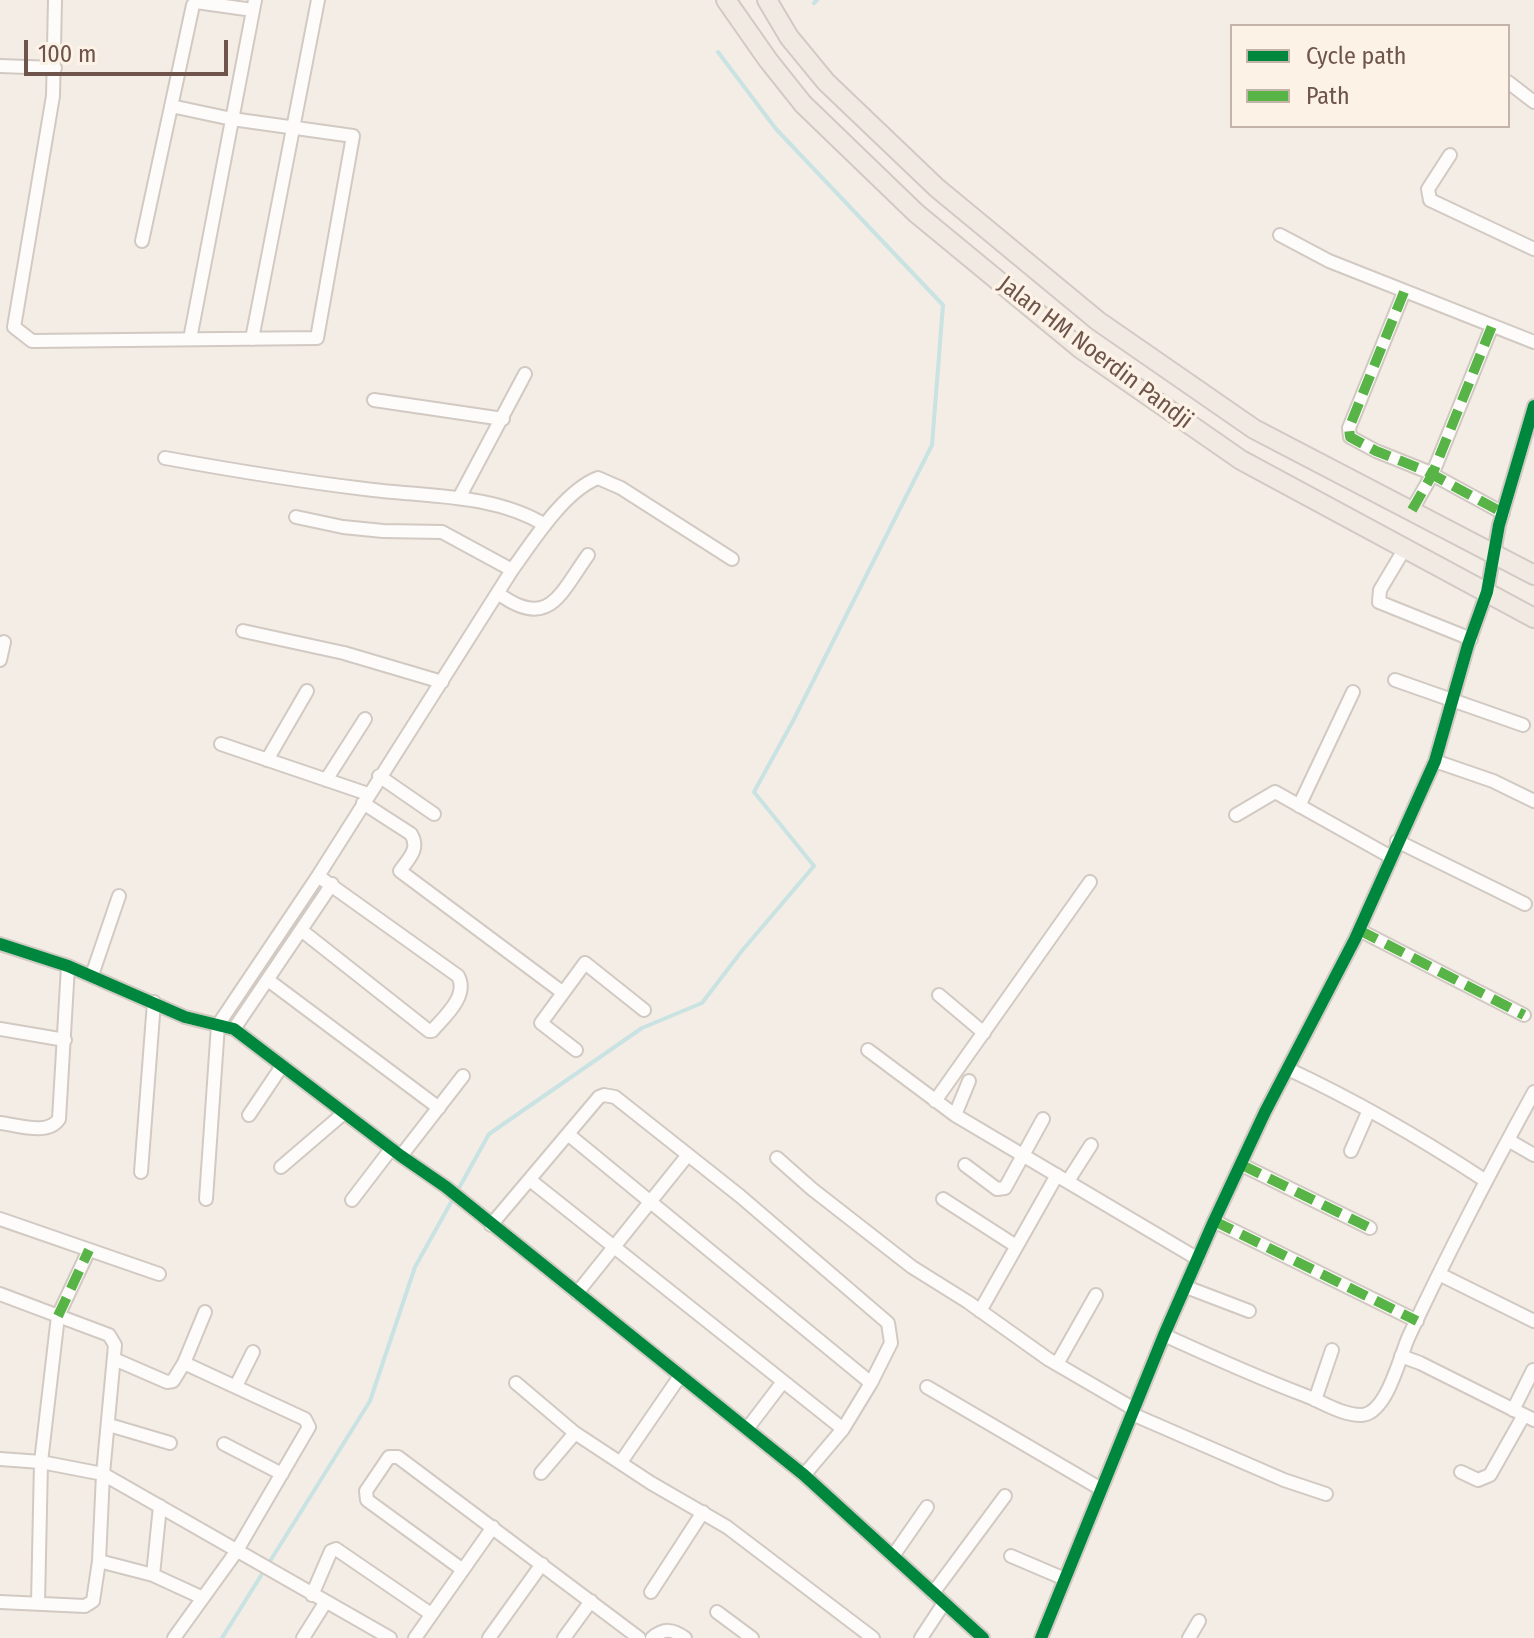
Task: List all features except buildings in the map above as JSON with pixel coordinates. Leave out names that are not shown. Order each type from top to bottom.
[{"type":"main road","name":"Jalan HM Noerdin Pandji","points":[[726,0],[803,104],[916,213],[1081,349],[1241,460],[1534,618]]},
{"type":"main road","name":"Jalan HM Noerdin Pandji","points":[[767,0],[789,37],[826,82],[937,188],[1098,321],[1254,429],[1534,575]]},
{"type":"street","points":[[55,0],[53,96],[14,327],[32,341],[319,337],[353,136],[232,119],[171,106]]},
{"type":"street","points":[[252,339],[318,0]]},
{"type":"street","points":[[142,241],[193,5],[196,2],[254,5],[190,339]]},
{"type":"street","points":[[0,66],[55,68]]},
{"type":"street","points":[[1510,84],[1534,102]]},
{"type":"street","points":[[1450,155],[1428,189],[1430,200],[1534,249]]},
{"type":"street","points":[[1280,235],[1329,261],[1534,342]]},
{"type":"street","points":[[1404,292],[1349,433],[1351,439],[1432,475],[1503,513]]},
{"type":"street","points":[[1412,510],[1432,475],[1492,326]]},
{"type":"street","points":[[459,498],[525,374]]},
{"type":"street","points":[[374,400],[503,419]]},
{"type":"street","points":[[1041,1638],[1164,1335],[1214,1221],[1359,930],[1435,761],[1487,592],[1503,513],[1534,406]]},
{"type":"street","points":[[165,458],[356,488],[459,498],[519,512],[545,525]]},
{"type":"street","points":[[206,1199],[218,1025],[318,876],[512,570],[545,525],[573,495],[598,478],[621,488],[732,559]]},
{"type":"street","points":[[296,517],[343,527],[442,532],[512,570]]},
{"type":"street","points":[[1405,548],[1380,590],[1379,602],[1471,639]]},
{"type":"street","points":[[499,594],[523,609],[541,609],[557,598],[588,555]]},
{"type":"street","points":[[243,631],[344,653],[442,682]]},
{"type":"street","points":[[0,660],[4,642]]},
{"type":"street","points":[[1395,680],[1523,725]]},
{"type":"street","points":[[267,760],[307,691]]},
{"type":"street","points":[[1299,806],[1353,692]]},
{"type":"street","points":[[326,780],[365,719]]},
{"type":"street","points":[[221,744],[326,780],[365,798],[411,834],[416,842],[415,850],[400,871],[562,992]]},
{"type":"street","points":[[1435,761],[1493,781],[1534,801]]},
{"type":"street","points":[[379,776],[434,814]]},
{"type":"street","points":[[1236,815],[1275,792],[1391,857]]},
{"type":"street","points":[[1397,841],[1525,904]]},
{"type":"street","points":[[301,930],[429,1031],[455,1003],[461,989],[458,976],[318,876]]},
{"type":"street","points":[[935,1101],[1090,882]]},
{"type":"street","points":[[234,1029],[332,884]]},
{"type":"street","points":[[92,975],[119,896]]},
{"type":"street","points":[[1359,930],[1524,1015]]},
{"type":"street","points":[[0,944],[92,975],[185,1017],[234,1029],[446,1187],[804,1475],[983,1638]]},
{"type":"street","points":[[576,1050],[541,1023],[585,963],[644,1010]]},
{"type":"street","points":[[0,1123],[45,1129],[57,1124],[68,966]]},
{"type":"street","points":[[268,980],[439,1108]]},
{"type":"street","points":[[939,995],[984,1033]]},
{"type":"street","points":[[141,1172],[154,1002]]},
{"type":"street","points":[[0,1029],[65,1040]]},
{"type":"street","points":[[868,1050],[955,1115],[1198,1259]]},
{"type":"street","points":[[249,1115],[282,1066]]},
{"type":"street","points":[[1288,1069],[1369,1110],[1486,1181]]},
{"type":"street","points":[[352,1200],[439,1108],[463,1076]]},
{"type":"street","points":[[955,1115],[969,1081]]},
{"type":"street","points":[[1164,1335],[1261,1380],[1355,1414],[1371,1412],[1385,1397],[1439,1274],[1534,1092]]},
{"type":"street","points":[[491,1225],[599,1097],[615,1097],[740,1196],[888,1323],[891,1343],[871,1383],[843,1429],[804,1475]]},
{"type":"street","points":[[1351,1151],[1369,1110]]},
{"type":"street","points":[[281,1167],[344,1113]]},
{"type":"street","points":[[965,1165],[997,1189],[1009,1186],[1043,1119]]},
{"type":"street","points":[[569,1135],[871,1383]]},
{"type":"street","points":[[1508,1140],[1534,1155]]},
{"type":"street","points":[[980,1311],[1016,1246],[1063,1178],[1091,1145]]},
{"type":"street","points":[[577,1293],[687,1156]]},
{"type":"street","points":[[777,1158],[912,1267],[1133,1411],[1284,1480],[1326,1494]]},
{"type":"street","points":[[1242,1165],[1370,1228]]},
{"type":"street","points":[[530,1180],[843,1429]]},
{"type":"street","points":[[943,1199],[1016,1246]]},
{"type":"street","points":[[0,1219],[159,1274]]},
{"type":"street","points":[[1214,1221],[1417,1321]]},
{"type":"street","points":[[38,1603],[41,1462],[58,1316],[89,1250]]},
{"type":"street","points":[[1439,1274],[1534,1321]]},
{"type":"street","points":[[1186,1287],[1249,1311]]},
{"type":"street","points":[[0,1294],[109,1335],[115,1345],[95,1594],[90,1605],[0,1602]]},
{"type":"street","points":[[1057,1364],[1096,1295]]},
{"type":"street","points":[[114,1359],[167,1382],[175,1379],[205,1312]]},
{"type":"street","points":[[1315,1400],[1332,1350]]},
{"type":"street","points":[[236,1386],[253,1352]]},
{"type":"street","points":[[1401,1356],[1524,1415]]},
{"type":"street","points":[[174,1638],[240,1554],[309,1430],[308,1421],[184,1363]]},
{"type":"street","points":[[1461,1472],[1478,1480],[1490,1475],[1524,1415],[1533,1370]]},
{"type":"street","points":[[621,1462],[680,1376]]},
{"type":"street","points":[[516,1383],[575,1433],[674,1498],[703,1512],[806,1585],[873,1638]]},
{"type":"street","points":[[747,1429],[782,1383]]},
{"type":"street","points":[[927,1387],[1101,1489]]},
{"type":"street","points":[[109,1425],[170,1443]]},
{"type":"street","points":[[541,1473],[575,1433]]},
{"type":"street","points":[[224,1444],[282,1474]]},
{"type":"street","points":[[463,1570],[367,1500],[366,1491],[389,1457],[398,1457],[639,1638]]},
{"type":"street","points":[[0,1459],[41,1462],[103,1474],[390,1638]]},
{"type":"street","points":[[933,1593],[1005,1496]]},
{"type":"street","points":[[153,1575],[160,1506]]},
{"type":"street","points":[[893,1556],[927,1507]]},
{"type":"street","points":[[651,1592],[703,1512]]},
{"type":"street","points":[[415,1638],[493,1527]]},
{"type":"street","points":[[310,1593],[332,1549],[336,1549],[431,1614]]},
{"type":"street","points":[[1011,1556],[1065,1579]]},
{"type":"street","points":[[99,1561],[153,1575],[203,1598]]},
{"type":"street","points":[[489,1638],[542,1564]]},
{"type":"street","points":[[564,1638],[591,1601]]},
{"type":"street","points":[[303,1638],[325,1603]]},
{"type":"street","points":[[921,1638],[944,1603]]},
{"type":"street","points":[[717,1612],[752,1638]]},
{"type":"street","points":[[1189,1638],[1199,1621]]},
{"type":"street","points":[[652,1638],[658,1632],[672,1630],[685,1638]]},
{"type":"waterway","points":[[814,3],[817,0]]},
{"type":"waterway","points":[[222,1638],[370,1401],[415,1267],[489,1134],[642,1028],[702,1003],[814,866],[754,792],[932,445],[943,305],[776,129],[718,52]]},
{"type":"marked path","points":[[1404,292],[1349,428],[1350,437],[1426,471],[1503,513]]},
{"type":"marked path","points":[[1412,510],[1432,475],[1492,326]]},
{"type":"marked path","points":[[1359,930],[1524,1015]]},
{"type":"marked path","points":[[1242,1165],[1370,1228]]},
{"type":"marked path","points":[[1214,1221],[1417,1321]]},
{"type":"marked path","points":[[58,1316],[89,1250]]},
{"type":"cycle path","points":[[1041,1638],[1164,1335],[1214,1221],[1265,1112],[1355,939],[1435,761],[1468,645],[1487,592],[1499,525],[1534,406]]},
{"type":"cycle path","points":[[0,944],[68,966],[185,1017],[234,1029],[446,1187],[804,1475],[983,1638]]}]
